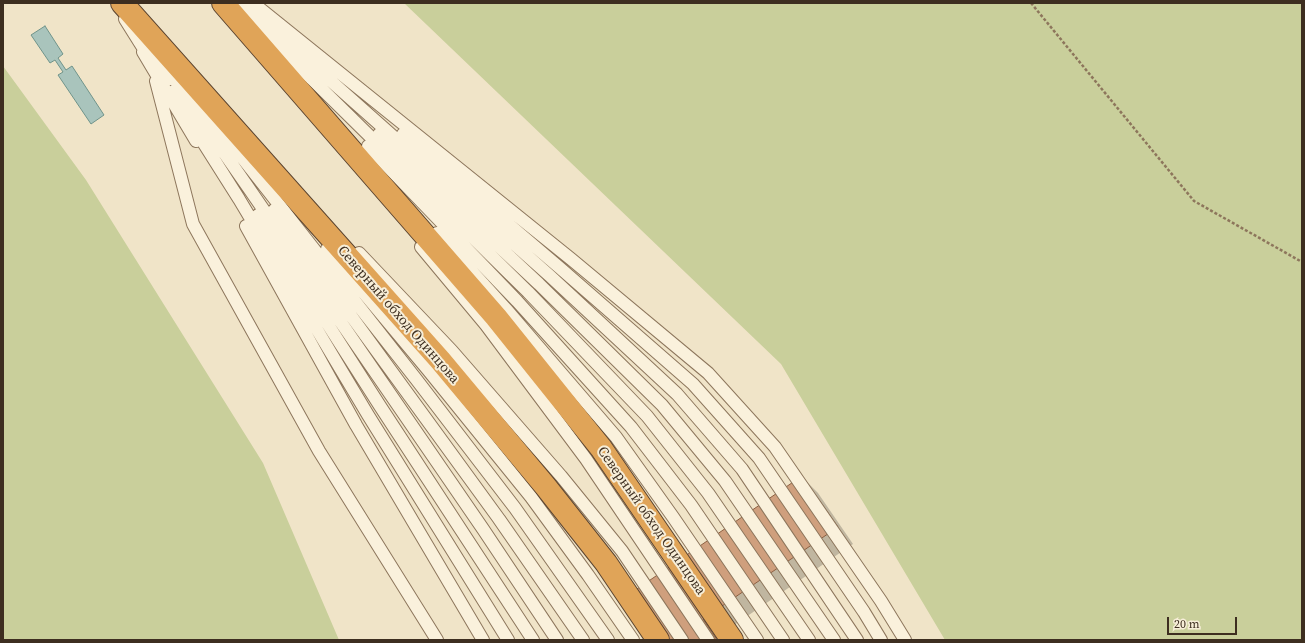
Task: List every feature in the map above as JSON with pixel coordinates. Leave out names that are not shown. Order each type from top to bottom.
[{"type":"highway","name":"Северный обход Одинцова","points":[[118,3],[440,360],[546,487],[606,563],[658,640]]},
{"type":"highway","name":"Северный обход Одинцова","points":[[223,3],[496,317],[601,448],[732,640]]},
{"type":"lane","points":[[118,3],[153,68],[234,203],[356,425],[483,640]]},
{"type":"lane","points":[[118,3],[239,199],[368,416],[508,640]]},
{"type":"lane","points":[[118,3],[245,194],[380,406],[533,640]]},
{"type":"lane","points":[[118,3],[250,190],[483,529],[557,640]]},
{"type":"lane","points":[[118,3],[261,192],[400,382],[499,519],[582,640]]},
{"type":"lane","points":[[118,3],[266,187],[454,428],[515,508],[608,640]]},
{"type":"lane","points":[[118,3],[428,370],[530,497],[588,574],[633,640]]},
{"type":"lane","points":[[118,3],[452,351],[556,470],[622,551],[682,640]]},
{"type":"lane","points":[[220,3],[324,131],[486,325],[586,459],[708,640]]},
{"type":"lane","points":[[227,3],[506,309],[616,437],[757,640]]},
{"type":"lane","points":[[231,3],[517,301],[631,426],[691,505],[783,640]]},
{"type":"lane","points":[[235,3],[528,292],[647,416],[708,493],[809,640]]},
{"type":"lane","points":[[239,3],[539,284],[662,405],[725,481],[834,640]]},
{"type":"lane","points":[[243,3],[550,276],[677,394],[742,469],[857,640]]},
{"type":"lane","points":[[248,3],[554,262],[693,384],[759,458],[864,612],[881,640]]},
{"type":"lane","points":[[253,3],[571,259],[708,373],[775,446],[881,601],[905,640]]},
{"type":"lane","points":[[153,68],[193,224],[319,452],[437,640]]},
{"type":"path","points":[[1031,3],[1194,201],[1302,262]]},
{"type":"green space","points":[[404,3],[1302,3],[1302,640],[945,640],[781,364]]},
{"type":"green space","points":[[3,66],[86,180],[263,463],[339,640],[3,640]]},
{"type":"water","points":[[45,26],[63,54],[58,58],[66,70],[72,66],[104,115],[91,124],[58,75],[63,72],[55,60],[50,63],[31,35]]},
{"type":"building","points":[[802,476],[838,527],[703,619],[717,640],[642,640],[662,626],[637,589]]}]
